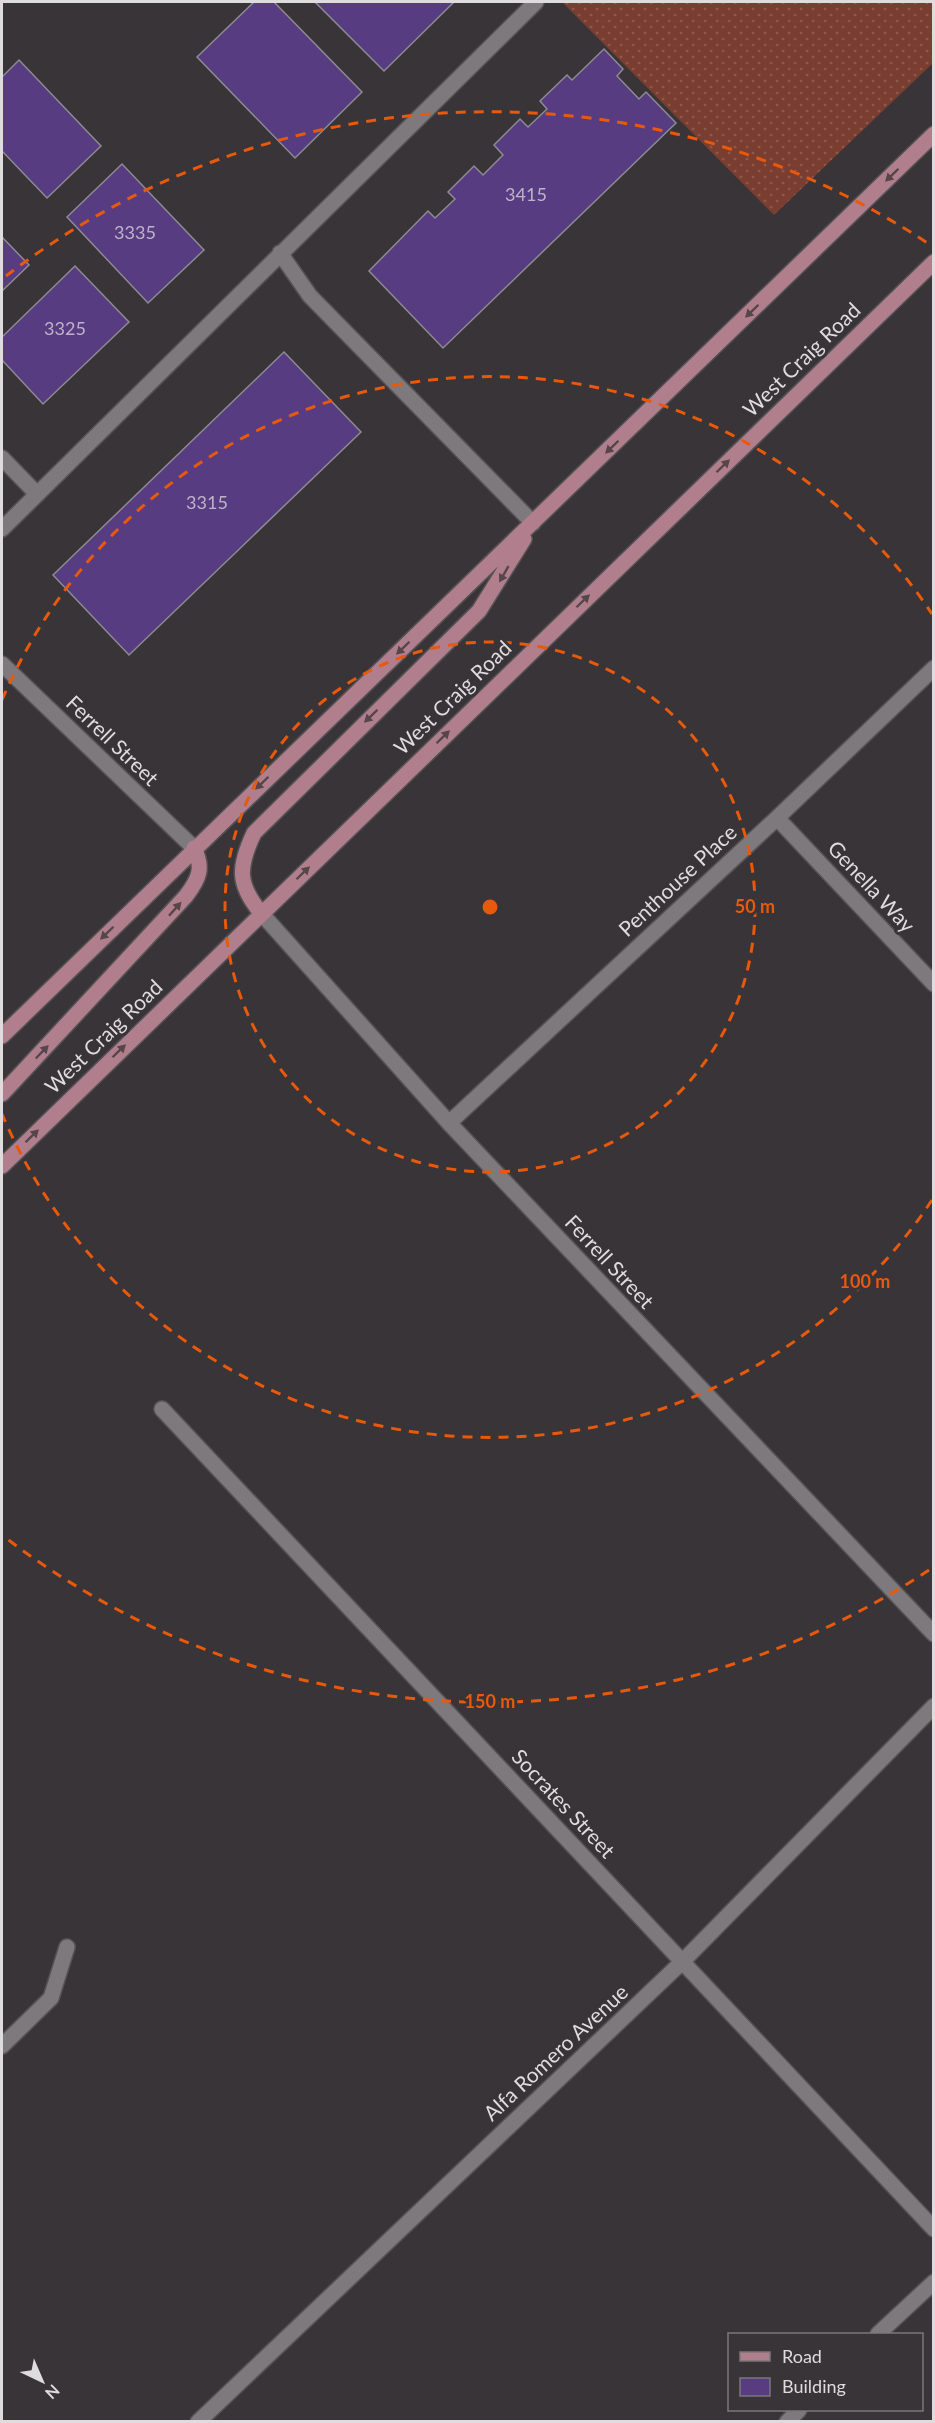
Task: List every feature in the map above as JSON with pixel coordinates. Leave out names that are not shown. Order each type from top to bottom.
[{"type":"main road","points":[[2,1036],[933,134]]},
{"type":"main road","name":"West Craig Road","points":[[2,1166],[933,262]]},
{"type":"main road","points":[[261,914],[246,895],[242,883],[242,863],[254,833],[479,611],[494,590],[533,523]]},
{"type":"main road","points":[[2,1094],[186,896],[201,871],[200,861],[194,848]]},
{"type":"street","points":[[2,530],[536,2]]},
{"type":"street","points":[[280,253],[310,296],[533,523]]},
{"type":"street","points":[[2,458],[37,494]]},
{"type":"street","name":"Ferrell Street","points":[[2,663],[194,848]]},
{"type":"street","name":"Penthouse Place","points":[[449,1123],[777,818],[933,668]]},
{"type":"street","name":"Genella Way","points":[[777,818],[933,984]]},
{"type":"street","name":"Ferrell Street","points":[[261,914],[449,1123],[933,1634]]},
{"type":"street","name":"Socrates Street","points":[[162,1409],[933,2229]]},
{"type":"street","name":"Alfa Romero Avenue","points":[[198,2421],[682,1962],[933,1706]]},
{"type":"street","points":[[2,2046],[51,1998],[67,1947]]},
{"type":"street","points":[[879,2333],[933,2282]]},
{"type":"shaded area","points":[[562,2],[933,2],[933,63],[774,215]]},
{"type":"building","points":[[254,2],[274,2],[362,92],[295,158],[197,57]]},
{"type":"building","points":[[315,2],[454,2],[384,71]]},
{"type":"building","points":[[604,49],[623,69],[617,76],[639,99],[646,92],[676,123],[443,348],[369,271],[428,211],[435,218],[455,199],[448,192],[474,166],[483,175],[503,155],[494,145],[520,119],[528,127],[547,109],[540,101],[567,75],[572,80]]},
{"type":"building","points":[[19,60],[101,146],[47,198],[2,151],[2,77]]},
{"type":"building","points":[[122,164],[204,250],[148,303],[67,217]]},
{"type":"building","points":[[2,237],[29,265],[2,291]]},
{"type":"building","points":[[75,266],[129,322],[43,404],[2,360],[2,337]]},
{"type":"building","points":[[284,352],[361,432],[129,655],[53,575]]}]
